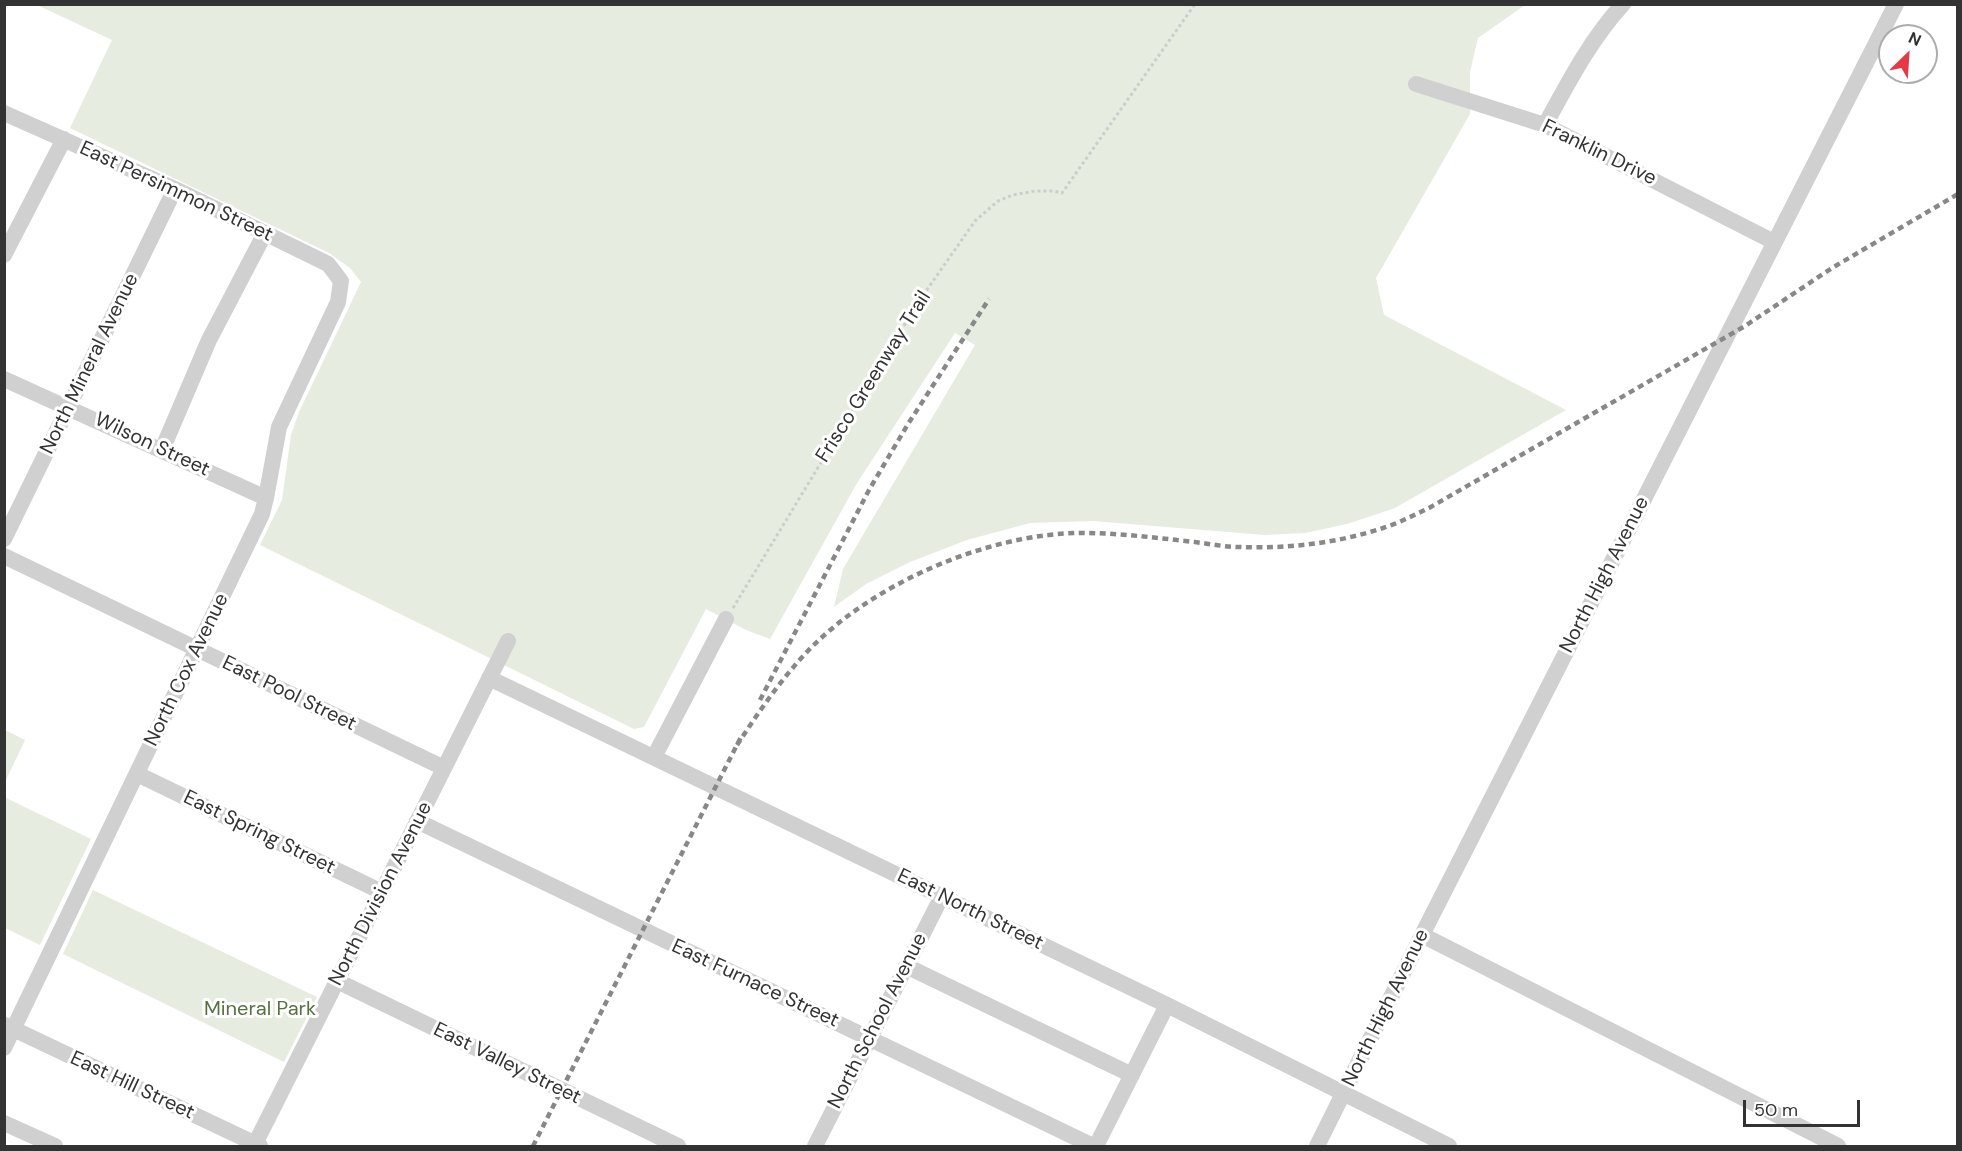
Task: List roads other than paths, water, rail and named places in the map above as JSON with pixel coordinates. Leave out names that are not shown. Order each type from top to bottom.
[{"type":"street","points":[[1545,125],[1582,58],[1623,4]]},
{"type":"street","name":"North High Avenue","points":[[1317,1146],[1896,4]]},
{"type":"street","name":"Franklin Drive","points":[[1416,84],[1545,125],[1774,242]]},
{"type":"street","name":"East Persimmon Street","points":[[4,112],[175,189],[328,264],[341,281]]},
{"type":"street","points":[[4,255],[64,139]]},
{"type":"street","name":"North Mineral Avenue","points":[[4,539],[175,189]]},
{"type":"street","points":[[162,450],[209,340],[265,233]]},
{"type":"street","name":"North Cox Avenue","points":[[4,1048],[9,1027],[137,774],[253,534],[266,498],[279,427],[338,302],[341,281]]},
{"type":"street","name":"Wilson Street","points":[[4,379],[266,498]]},
{"type":"street","name":"East Pool Street","points":[[4,556],[444,768]]},
{"type":"street","points":[[654,757],[726,620]]},
{"type":"street","name":"North Division Avenue","points":[[257,1146],[508,641]]},
{"type":"street","name":"East North Street","points":[[489,678],[1167,1005],[1449,1146]]},
{"type":"street","name":"East Spring Street","points":[[137,774],[382,892]]},
{"type":"street","name":"East Furnace Street","points":[[417,821],[1094,1146]]},
{"type":"street","name":"North School Avenue","points":[[815,1146],[942,896]]},
{"type":"street","points":[[1422,935],[1838,1146]]},
{"type":"street","points":[[906,966],[1132,1075]]},
{"type":"street","name":"East Valley Street","points":[[337,981],[678,1146]]},
{"type":"street","points":[[1094,1146],[1167,1005]]},
{"type":"street","name":"East Hill Street","points":[[9,1027],[257,1146]]},
{"type":"street","points":[[4,1123],[55,1146]]},
{"type":"railway","points":[[737,745],[786,676],[831,629],[896,585],[932,568],[969,553],[1045,535],[1110,534],[1229,546],[1276,547],[1330,541],[1389,526],[1429,508],[1745,326],[1832,268],[1958,194]]},
{"type":"railway","points":[[760,700],[869,490],[908,424],[989,299]]},
{"type":"railway","points":[[533,1146],[741,737]]},
{"type":"park label","name":"Mineral Park","points":[[260,1010]]}]
